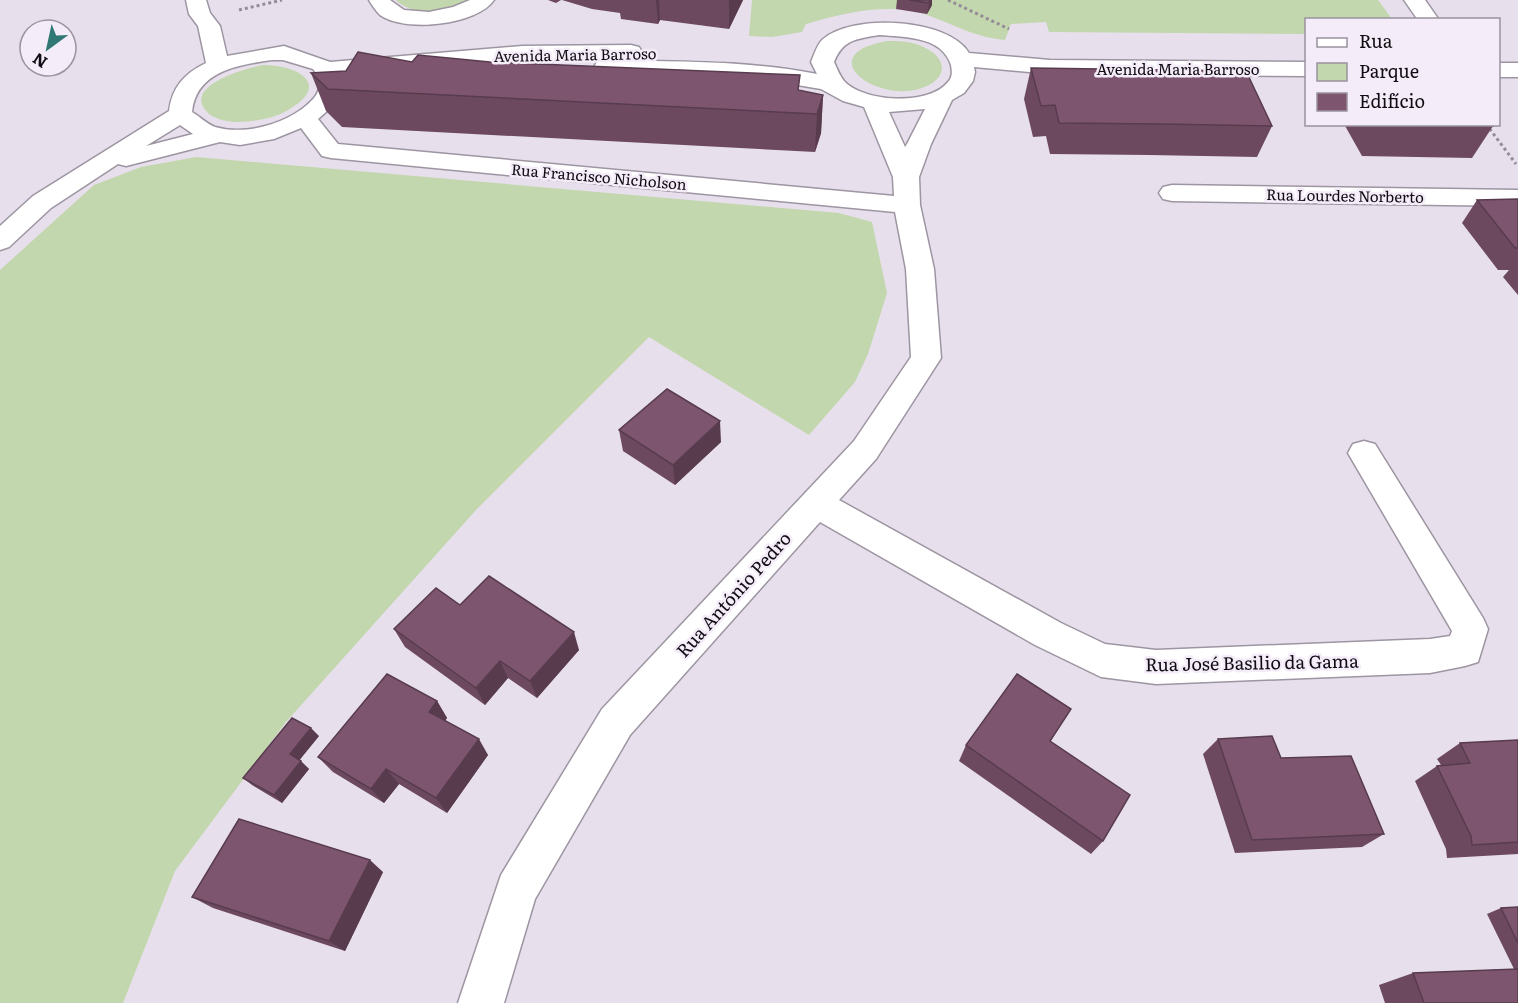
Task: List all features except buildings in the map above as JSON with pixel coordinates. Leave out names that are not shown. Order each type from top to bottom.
[{"type":"street","points":[[196,0],[200,14],[225,33],[218,66]]},
{"type":"street","points":[[379,0],[389,11],[405,17],[425,19],[467,11],[484,0]]},
{"type":"street","points":[[1414,0],[1428,18]]},
{"type":"street","points":[[834,85],[824,73],[822,60],[828,48],[841,37],[859,31],[881,28],[904,29],[927,34],[945,42],[961,59],[964,72],[950,91],[919,144],[907,191]]},
{"type":"street","name":"Avenida Maria Barroso","points":[[225,33],[267,54]]},
{"type":"street","name":"Avenida Maria Barroso","points":[[822,60],[692,52],[522,53],[329,69],[307,57],[267,54],[241,58],[218,66],[197,78],[183,93],[180,114],[190,126],[214,136],[240,138],[268,134],[306,119],[330,96],[375,81],[437,71],[592,67],[759,72],[834,85],[851,96],[874,103],[899,105],[915,104],[950,91],[1050,67]]},
{"type":"street","name":"Avenida Maria Barroso","points":[[961,59],[1050,67],[1305,69]]},
{"type":"street","points":[[329,69],[334,82],[330,96]]},
{"type":"street","points":[[1500,70],[1518,70]]},
{"type":"street","name":"Rua António Pedro","points":[[481,1003],[516,890],[616,722],[865,450],[926,358],[920,269],[907,191],[874,103]]},
{"type":"street","points":[[0,241],[42,202],[180,114]]},
{"type":"street","name":"Rua Francisco Nicholson","points":[[306,119],[331,150],[907,191]]},
{"type":"street","points":[[95,168],[214,136]]},
{"type":"street","name":"Rua Lourdes Norberto","points":[[1172,193],[1518,198]]},
{"type":"street","name":"Rua José Basilio da Gama","points":[[816,503],[1048,634],[1101,660],[1156,667],[1430,656],[1465,650],[1470,629],[1364,453]]},
{"type":"path","points":[[1487,126],[1518,167]]},
{"type":"green space","points":[[396,0],[469,0],[452,8],[432,12],[403,6]]},
{"type":"green space","points":[[752,0],[1378,0],[1391,18],[1305,18],[1305,34],[1049,32],[1046,22],[1011,24],[1005,40],[975,34],[915,12],[884,9],[836,16],[806,24],[802,32],[772,37],[749,36]]},
{"type":"green space","points":[[887,41],[911,43],[929,50],[940,61],[941,74],[929,85],[919,89],[901,91],[884,89],[869,83],[858,75],[852,65],[854,56],[865,47]]},
{"type":"green space","points":[[263,65],[288,68],[298,72],[309,84],[308,92],[301,101],[288,110],[264,119],[231,122],[208,113],[202,103],[203,95],[209,87],[231,74]]},
{"type":"green space","points":[[196,157],[839,213],[872,222],[887,293],[868,354],[855,382],[809,435],[649,337],[476,510],[286,722],[175,871],[123,1003],[0,1003],[0,270],[94,185],[141,167]]}]
